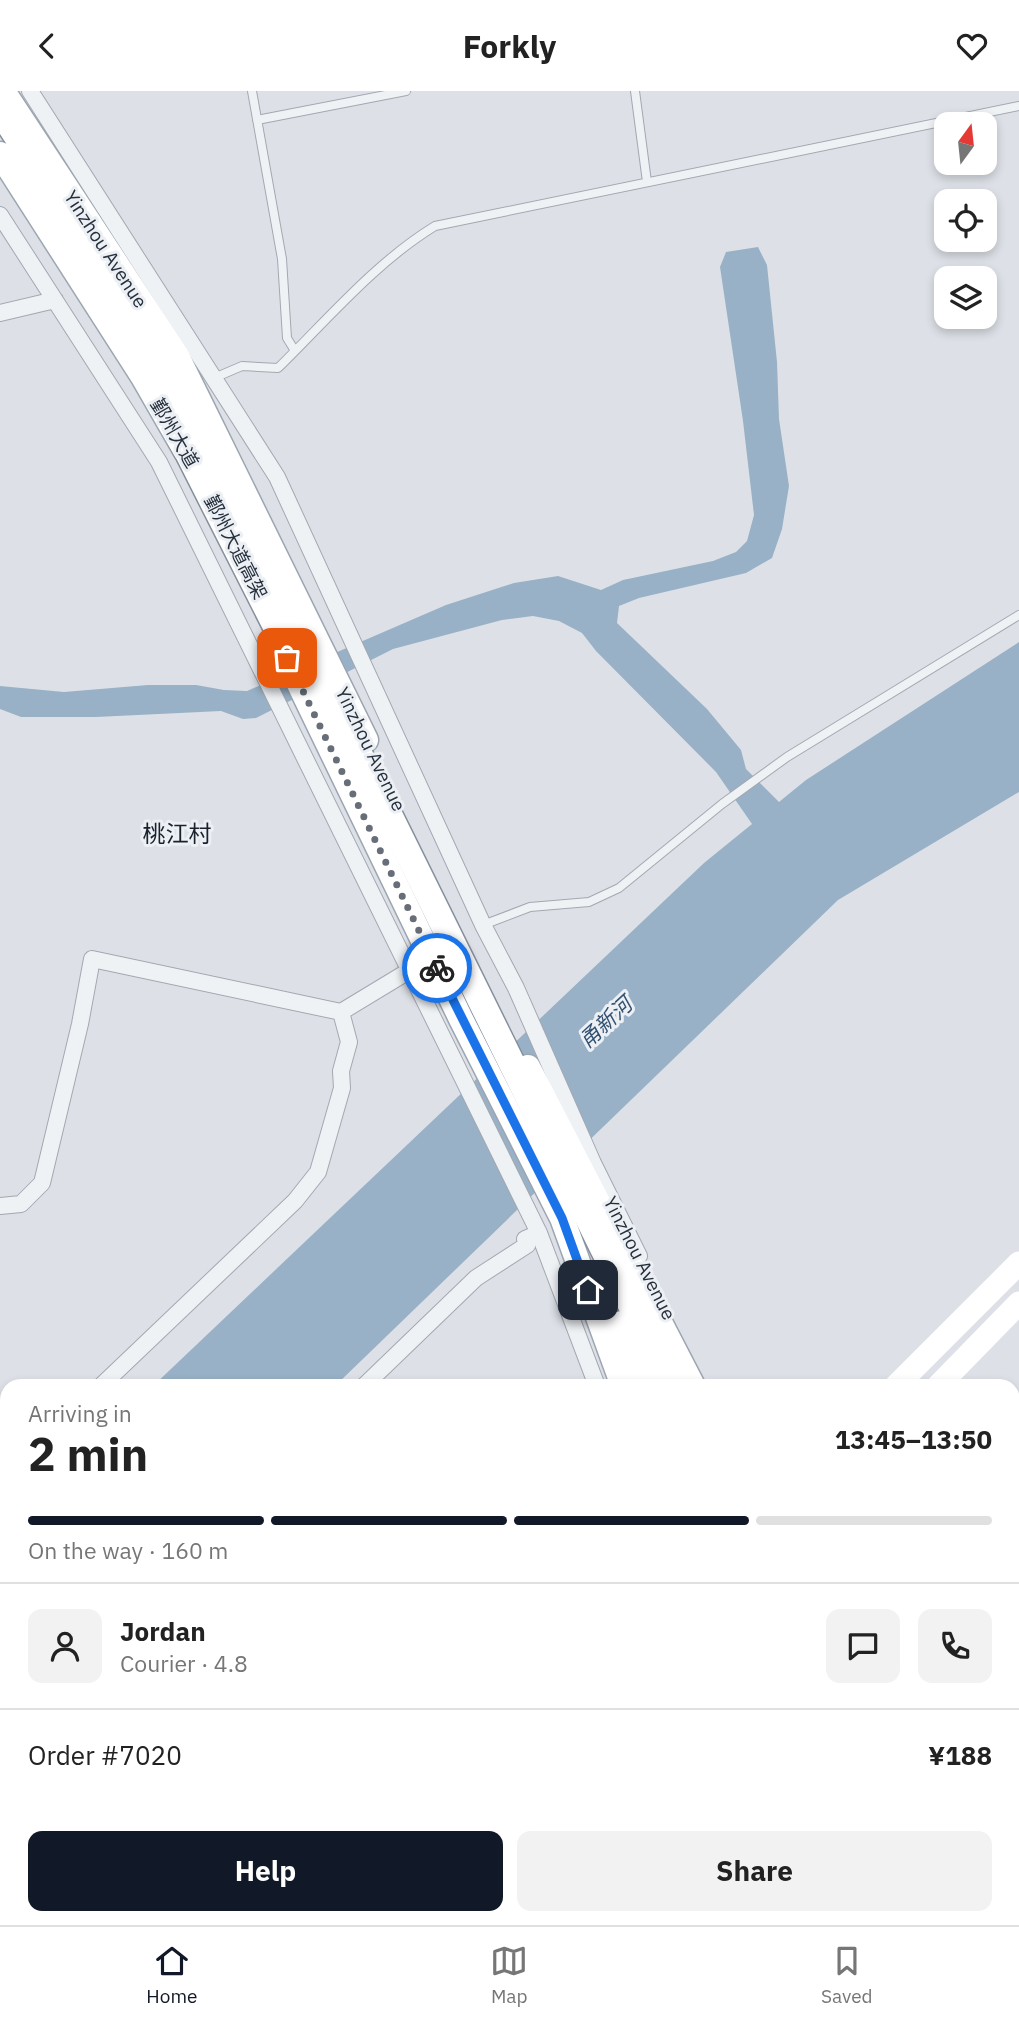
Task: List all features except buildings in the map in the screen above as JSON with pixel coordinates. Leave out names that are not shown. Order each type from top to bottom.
[{"type":"highway","name":"Yinzhou Avenue","points":[[0,110],[56,197],[219,470],[668,1379]]},
{"type":"highway","name":"鄞州大道高架","points":[[0,137],[138,355],[572,1211],[646,1379]]},
{"type":"main road","name":"Yinzhou Avenue","points":[[3,91],[177,356],[505,994],[689,1379]]},
{"type":"main road","name":"鄞州大道","points":[[0,154],[143,377],[190,458],[461,1019],[562,1218],[620,1379]]},
{"type":"main road","points":[[903,1379],[1019,1263]]},
{"type":"main road","points":[[945,1379],[1019,1303]]},
{"type":"street","name":"Yinzhou Avenue","points":[[30,91],[276,477],[483,925],[505,994]]},
{"type":"street","points":[[0,215],[159,462],[539,1233],[594,1379]]},
{"type":"street","points":[[0,313],[55,300]]},
{"type":"street","points":[[0,1206],[21,1204],[42,1183],[80,1024],[92,959],[341,1012],[432,958]]},
{"type":"street","points":[[108,1379],[295,1201],[318,1172],[342,1088],[341,1071],[349,1042],[341,1012]]},
{"type":"street","name":"Yinzhou Avenue","points":[[589,1171],[700,1379]]},
{"type":"street","points":[[371,1379],[476,1278],[527,1245],[525,1240],[539,1233]]},
{"type":"lane","points":[[252,91],[282,259],[287,338],[295,351]]},
{"type":"lane","points":[[257,120],[406,91]]},
{"type":"lane","points":[[635,91],[648,182]]},
{"type":"lane","points":[[214,379],[242,366],[278,368],[373,272],[409,242],[435,226],[1019,106]]},
{"type":"lane","points":[[483,925],[530,907],[589,902],[619,888],[722,804],[787,757],[1019,615]]},
{"type":"water","name":"甬新河","points":[[758,247],[767,265],[777,362],[779,419],[789,486],[782,529],[772,558],[746,573],[639,598],[619,606],[617,623],[707,709],[741,750],[746,769],[779,802],[806,780],[1019,642],[1019,792],[838,900],[342,1379],[160,1379],[704,863],[752,824],[716,772],[596,651],[582,633],[559,621],[533,616],[502,620],[393,649],[256,718],[243,719],[221,711],[96,717],[21,717],[0,709],[0,686],[64,692],[148,685],[196,685],[247,691],[446,605],[514,583],[558,576],[601,590],[623,580],[713,561],[736,552],[747,541],[754,515],[720,267],[726,252]]},
{"type":"way so far","points":[[287,658],[437,968]]},
{"type":"district","name":"桃江村","points":[[177,833]]},
{"type":"route","points":[[437,968],[562,1218],[588,1290]]}]
